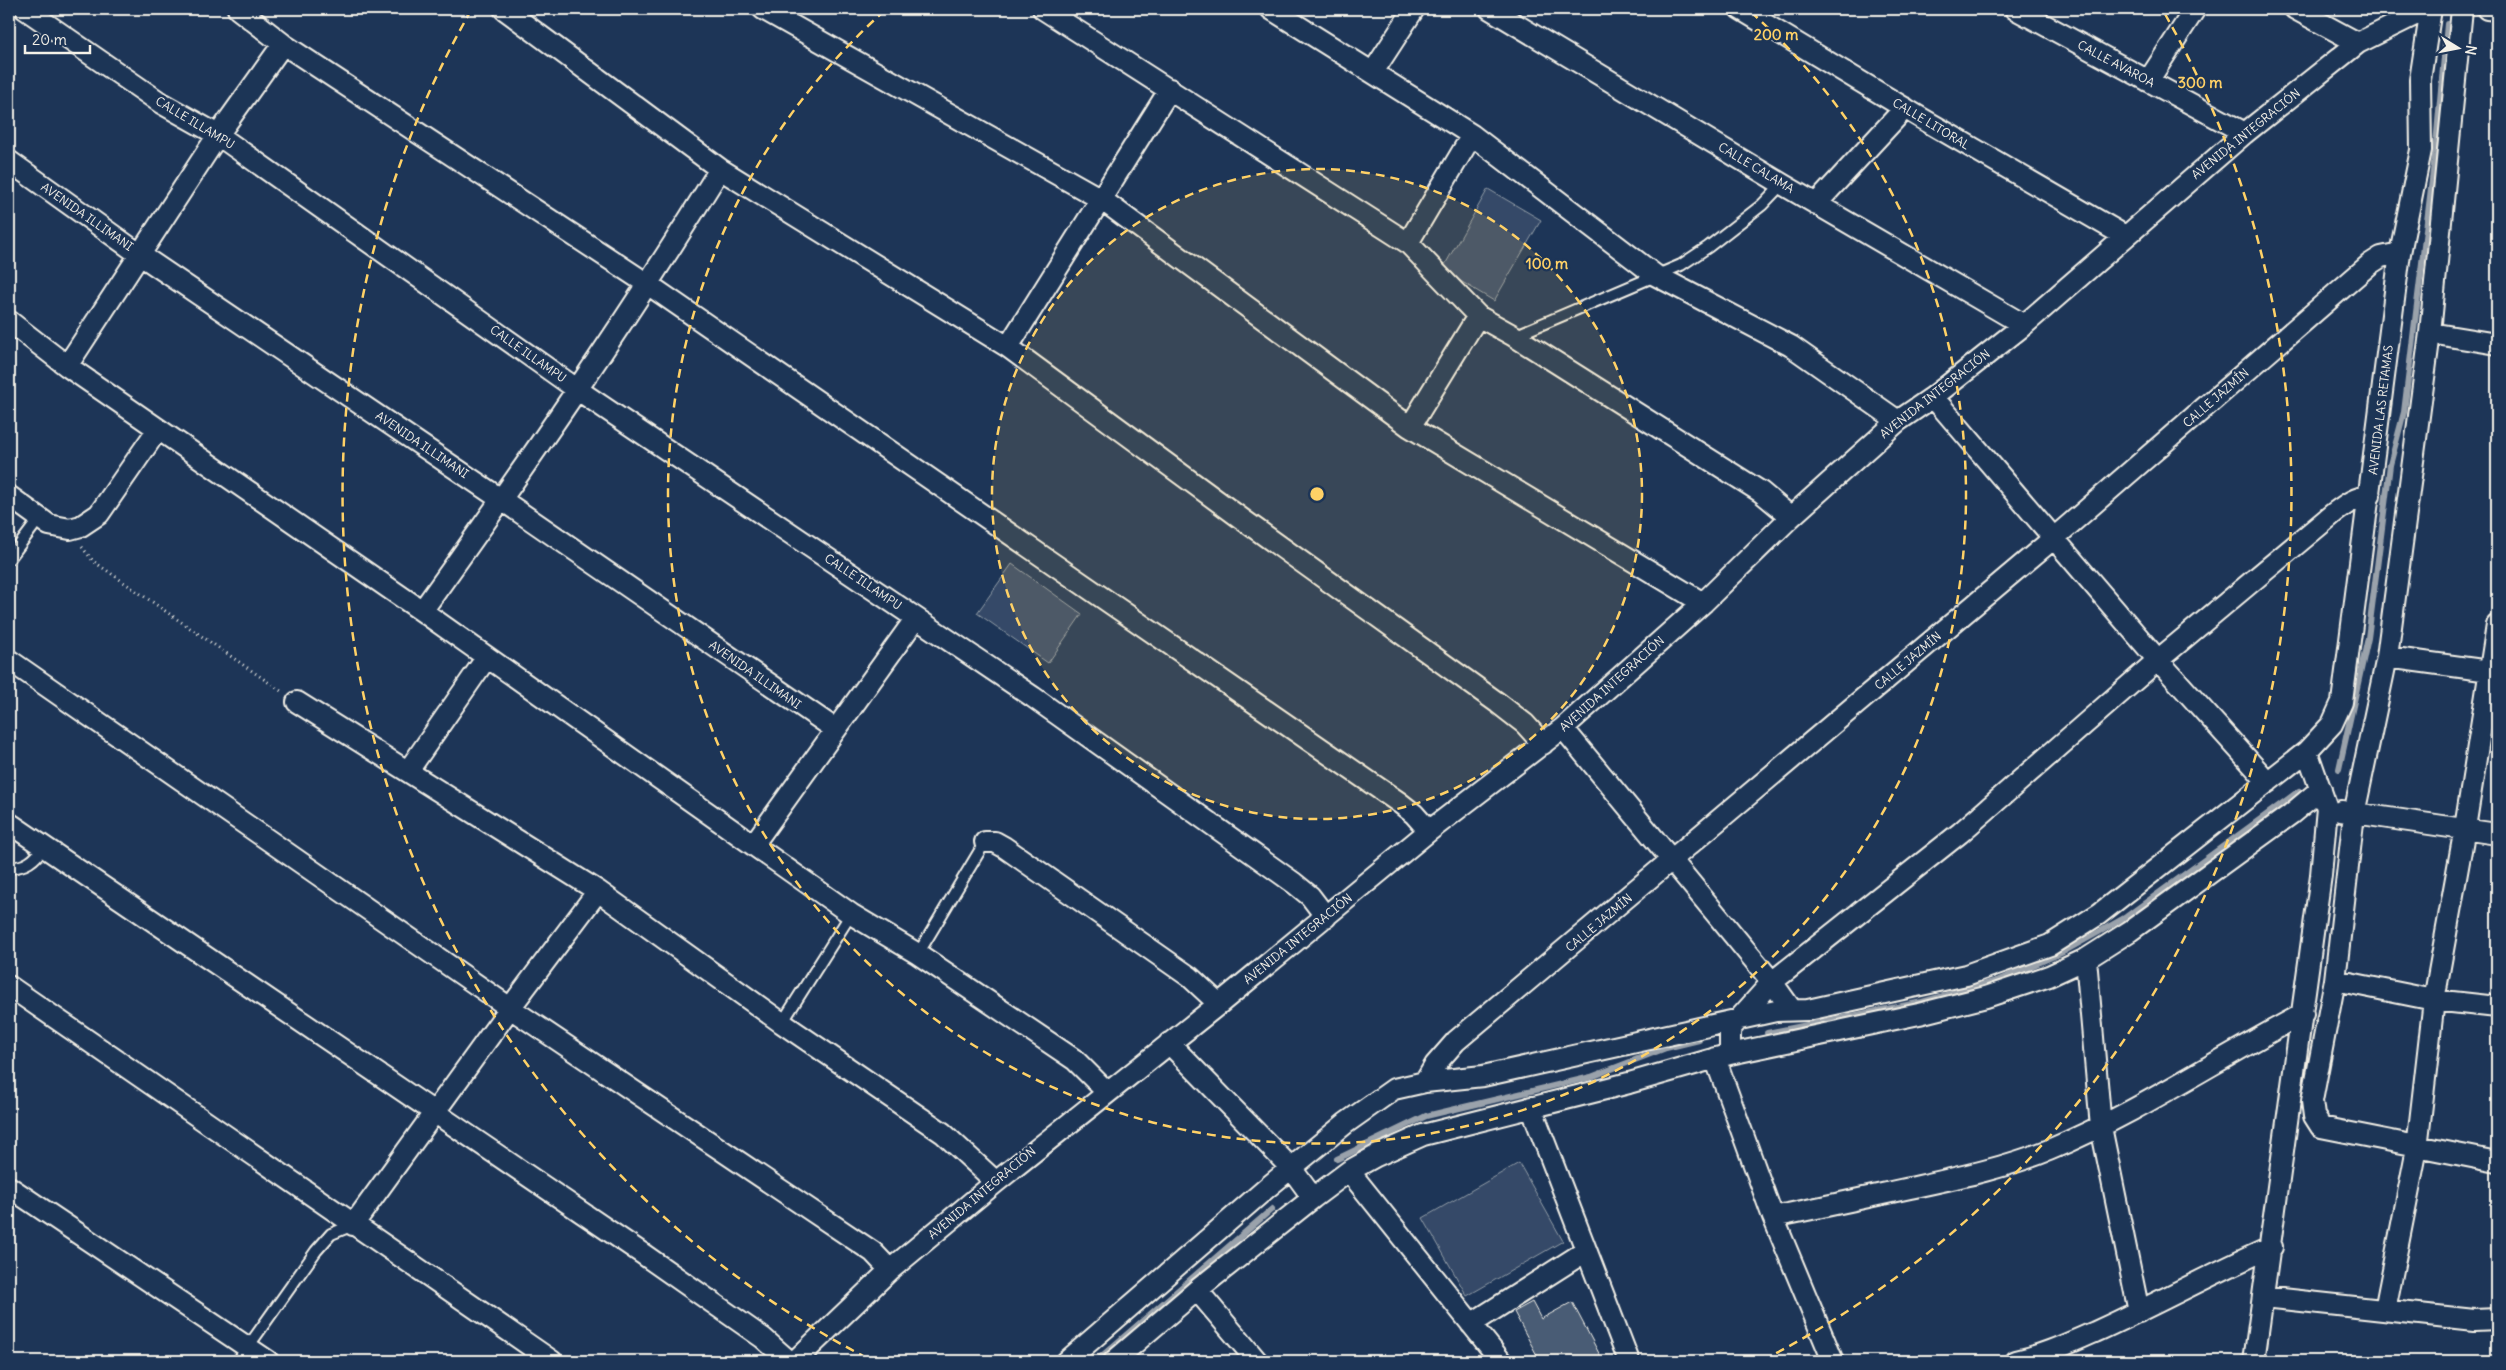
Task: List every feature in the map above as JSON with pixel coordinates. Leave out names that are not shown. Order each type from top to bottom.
[{"type":"street","name":"CALLE ILLAMPU","points":[[25,9],[160,103],[218,135],[578,390],[1033,697],[1294,883],[1310,896],[1326,917]]},
{"type":"street","points":[[238,9],[283,44],[649,285],[1400,803],[1429,831]]},
{"type":"street","points":[[504,9],[720,169],[1008,347],[1525,724],[1543,744]]},
{"type":"street","points":[[763,9],[1101,199],[1410,427],[1702,603]]},
{"type":"street","points":[[1043,9],[1408,243],[1478,316],[1514,336],[1761,492],[1791,517]]},
{"type":"street","points":[[1271,9],[1472,135],[1655,275],[1791,346],[1898,420]]},
{"type":"street","points":[[1373,72],[1414,9]]},
{"type":"street","name":"CALLE CALAMA","points":[[1490,9],[1782,184],[2024,325]]},
{"type":"street","name":"CALLE LITORAL","points":[[1740,9],[2125,236]]},
{"type":"street","name":"CALLE AVAROA","points":[[2015,9],[2245,133]]},
{"type":"street","points":[[2148,81],[2195,9]]},
{"type":"street","points":[[2295,9],[2358,44]]},
{"type":"street","name":"AVENIDA INTEGRACIÓN","points":[[795,1361],[890,1270],[1106,1091],[1219,1004],[1429,831],[1563,728],[1702,603],[1791,517],[1898,420],[1933,397],[2024,325],[2245,133],[2358,44],[2427,9]]},
{"type":"street","name":"AVENIDA LAS RETAMAS","points":[[1067,1361],[1291,1168],[1346,1123],[1394,1089],[1426,1082],[1483,1076],[1739,1018],[1792,1010],[1808,1010],[1966,975],[2050,945],[2099,914],[2307,751],[2332,724],[2342,702],[2400,253],[2421,150],[2420,80],[2431,9]]},
{"type":"street","points":[[2462,9],[2430,333],[2387,657],[2354,814],[2335,980],[2312,1101],[2314,1116],[2321,1127],[2417,1148],[2497,1162]]},
{"type":"street","points":[[2488,9],[2497,10]]},
{"type":"street","points":[[67,366],[218,135],[283,44]]},
{"type":"street","points":[[1008,347],[1170,89]]},
{"type":"street","points":[[1816,204],[1905,108]]},
{"type":"street","points":[[1408,243],[1472,135]]},
{"type":"street","name":"AVENIDA ILLIMANI","points":[[9,161],[139,254],[835,729]]},
{"type":"street","points":[[422,612],[502,500],[649,285],[720,169]]},
{"type":"street","name":"CALLE JAZMÍN","points":[[1426,1082],[1435,1065],[1456,1041],[2054,538],[2370,264],[2381,257],[2400,253]]},
{"type":"street","points":[[1410,427],[1478,316]]},
{"type":"street","points":[[9,320],[67,366],[487,657],[851,914],[918,954],[1075,1060],[1106,1091]]},
{"type":"street","points":[[2430,333],[2497,344]]},
{"type":"street","points":[[1933,397],[2158,660],[2268,782]]},
{"type":"street","points":[[9,496],[39,519],[60,528],[75,528],[90,521],[99,514],[158,429]]},
{"type":"street","points":[[1831,1361],[1772,1218],[1723,1056],[1730,1029],[1772,982],[1960,833],[2158,660],[2334,513],[2360,496],[2370,496]]},
{"type":"street","points":[[753,845],[916,618]]},
{"type":"street","points":[[2386,1310],[2417,1148],[2434,1000],[2493,671],[2497,626]]},
{"type":"street","points":[[408,771],[487,657]]},
{"type":"street","points":[[2387,657],[2493,671]]},
{"type":"street","points":[[9,660],[510,1008],[873,1252],[890,1270]]},
{"type":"street","points":[[297,702],[598,890],[782,1023],[942,1133],[996,1182]]},
{"type":"street","points":[[1563,728],[1772,982],[1792,1010]]},
{"type":"street","points":[[2254,1361],[2272,1247],[2322,875],[2327,808],[2307,751]]},
{"type":"street","points":[[1114,1361],[1197,1290],[1349,1171],[1423,1135],[1723,1056],[1919,1014],[1986,997],[2049,976],[2086,959],[2130,931],[2291,814],[2320,789]]},
{"type":"street","points":[[2327,808],[2354,814],[2465,828],[2497,834]]},
{"type":"street","points":[[9,823],[436,1112],[764,1338],[789,1361]]},
{"type":"street","points":[[985,842],[995,842],[1004,847],[1190,977],[1219,1004]]},
{"type":"street","points":[[353,1225],[598,890]]},
{"type":"street","points":[[2086,959],[2101,1127],[2139,1312]]},
{"type":"street","points":[[2335,980],[2434,1000],[2497,1006]]},
{"type":"street","points":[[9,986],[552,1361]]},
{"type":"street","points":[[1772,1218],[1966,1176],[2046,1151],[2101,1127],[2198,1074],[2242,1046],[2303,1014]]},
{"type":"street","points":[[1169,1043],[1291,1168],[1313,1198]]},
{"type":"street","points":[[1530,1107],[1629,1361]]},
{"type":"street","points":[[1349,1171],[1501,1361]]},
{"type":"street","points":[[9,1187],[243,1354],[268,1361]]},
{"type":"street","points":[[2016,1361],[2037,1357],[2139,1312],[2222,1269],[2272,1247]]},
{"type":"street","points":[[1471,1324],[1586,1251]]},
{"type":"street","points":[[1197,1290],[1257,1361]]},
{"type":"street","points":[[2264,1297],[2474,1320],[2497,1319]]},
{"type":"lane","points":[[1514,336],[1655,275],[1681,266],[1762,205],[1782,184]]},
{"type":"lane","points":[[9,559],[39,519]]},
{"type":"lane","points":[[918,954],[985,842]]},
{"type":"lane","points":[[9,868],[27,864],[44,847]]},
{"type":"lane","points":[[782,1023],[851,914]]},
{"type":"lane","points":[[243,1354],[321,1245],[331,1234],[353,1225]]},
{"type":"path","points":[[75,528],[80,543],[93,561],[297,702]]},
{"type":"shaded area","points":[[1488,189],[1541,220],[1494,301],[1442,270]]},
{"type":"shaded area","points":[[1012,564],[1082,614],[1048,663],[977,613]]},
{"type":"shaded area","points":[[1519,1163],[1563,1241],[1467,1296],[1423,1218]]},
{"type":"building","points":[[1532,1302],[1541,1319],[1572,1302],[1603,1361],[1540,1361],[1514,1312]]},
{"type":"waterway","points":[[2339,769],[2368,638],[2390,465],[2404,412],[2435,155],[2447,24]]},
{"type":"waterway","points":[[1767,1033],[1922,1002],[1997,981],[2063,952],[2126,917],[2299,791]]},
{"type":"waterway","points":[[1337,1159],[1426,1116],[1591,1077],[1666,1048],[1699,1040]]},
{"type":"waterway","points":[[1096,1361],[1272,1209]]}]
